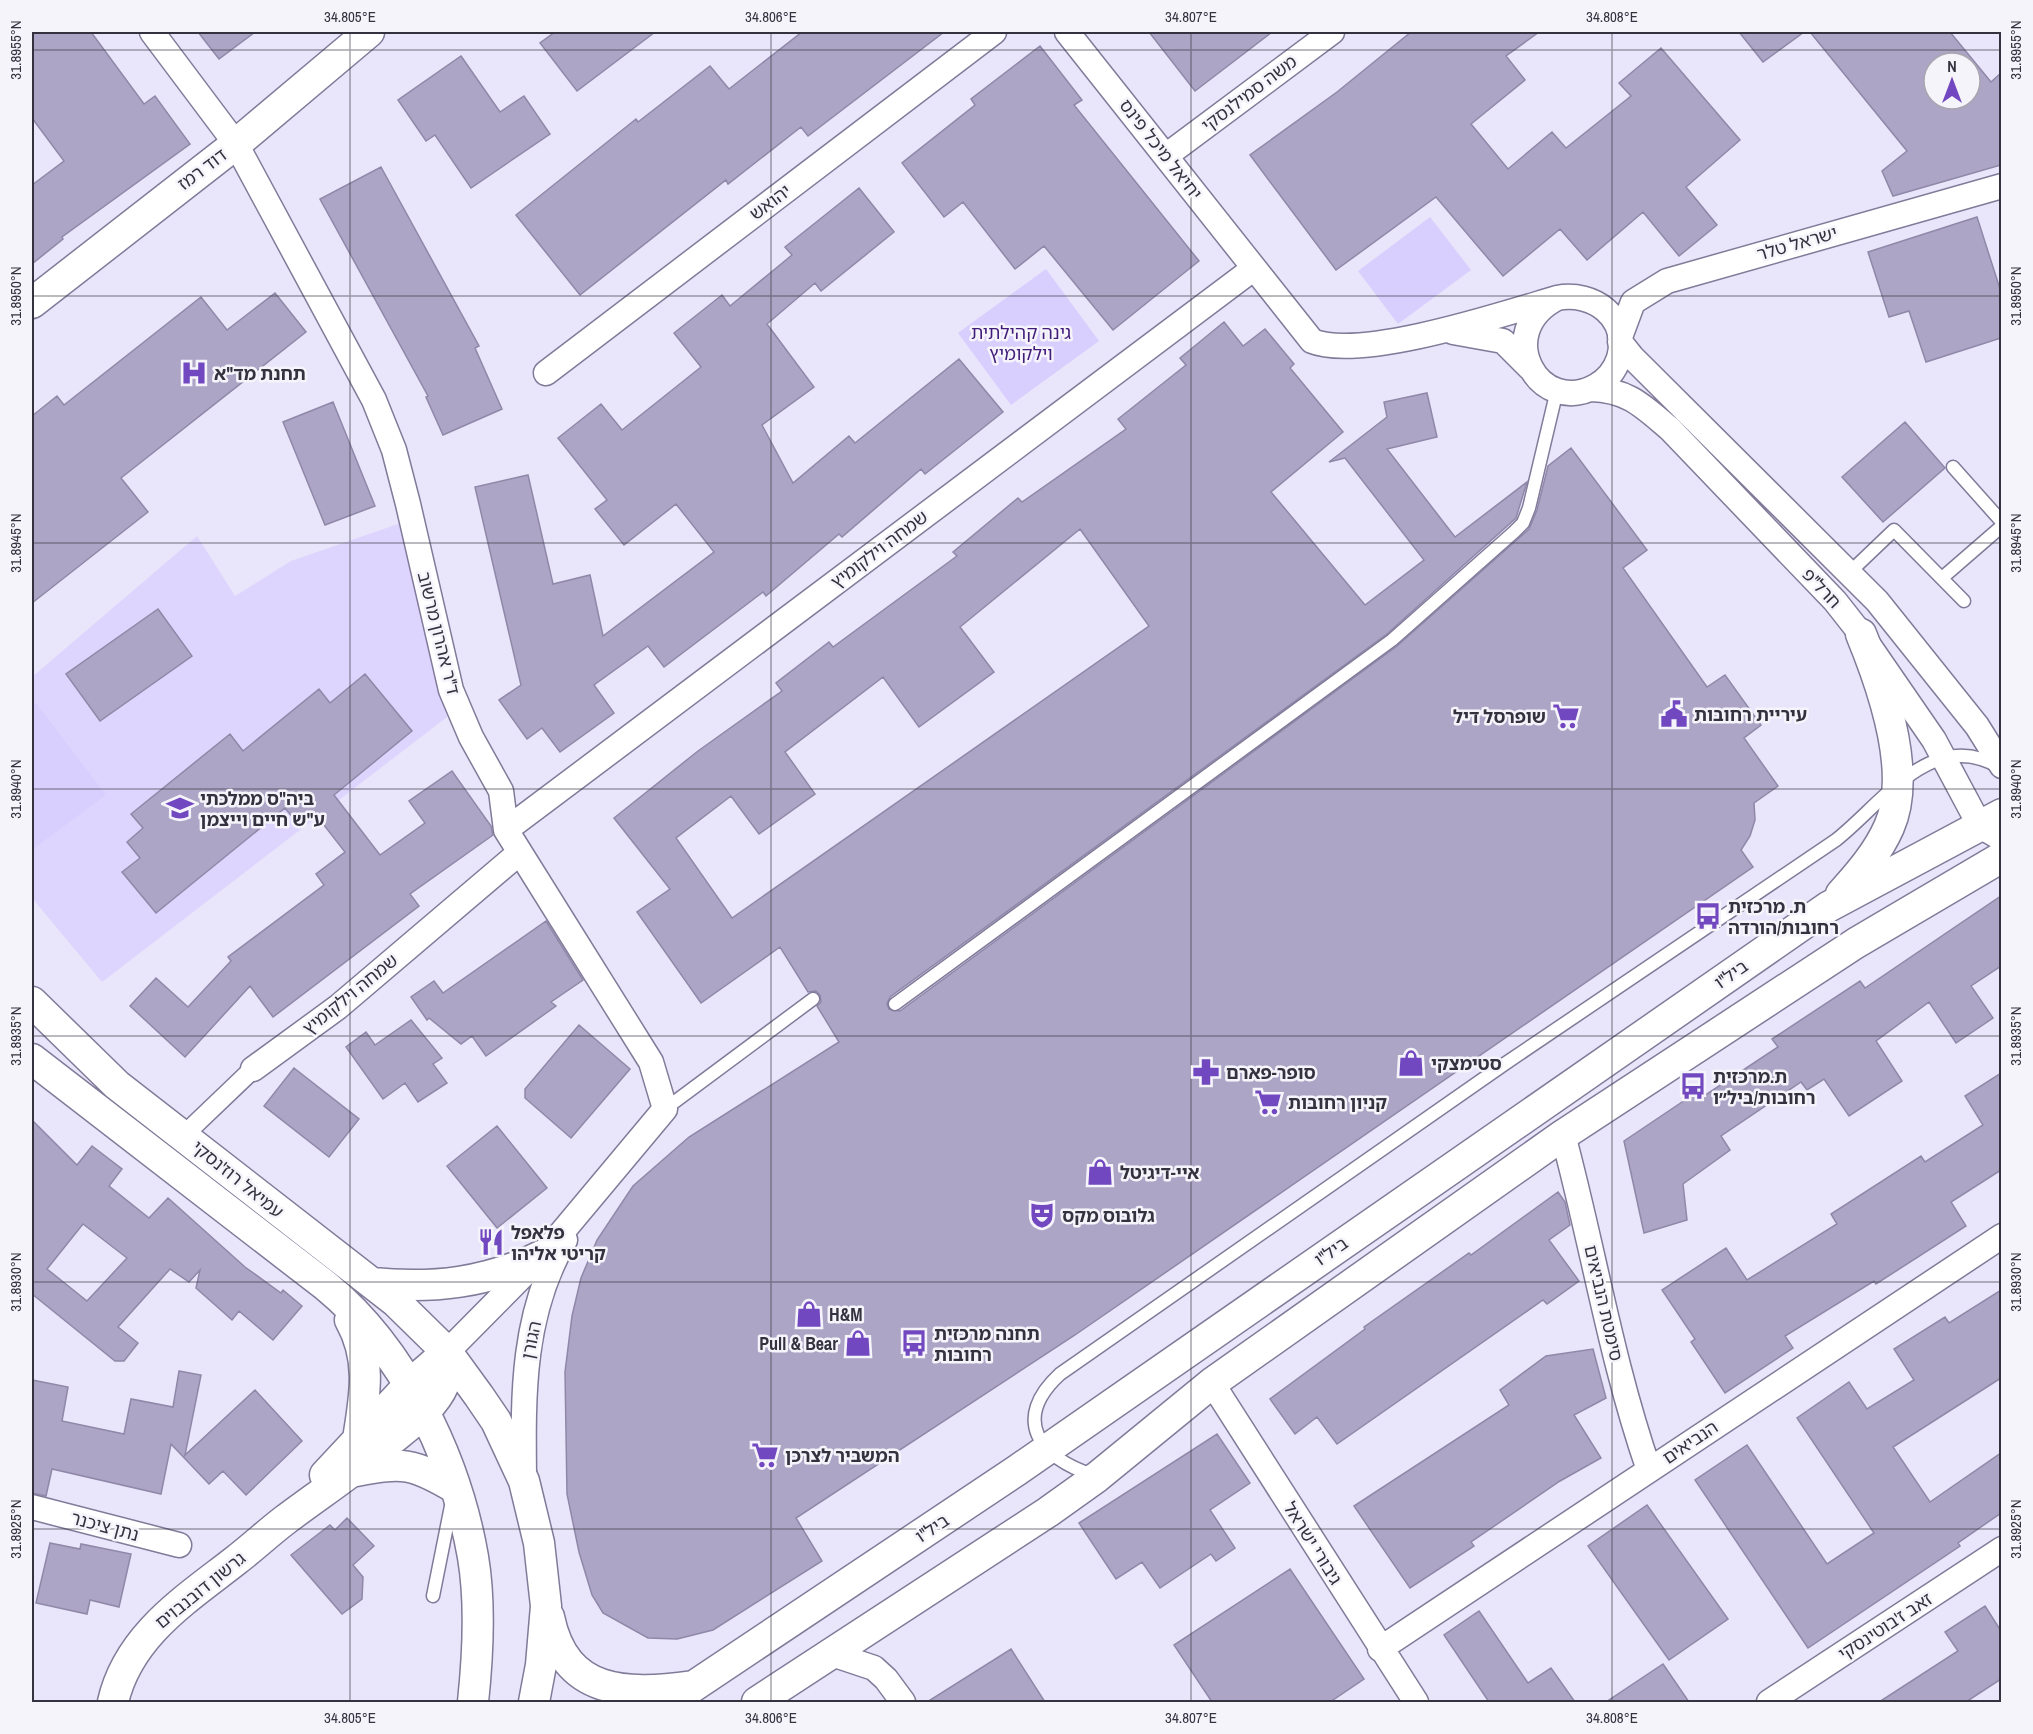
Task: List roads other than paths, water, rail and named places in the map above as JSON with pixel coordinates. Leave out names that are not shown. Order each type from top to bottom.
[{"type":"street","name":"ד\"ר אהרון מרשוב","points":[[152,32],[236,144],[378,410],[394,450],[451,690],[471,737],[501,791],[506,830],[518,854],[651,1062],[665,1109]]},
{"type":"street","name":"דוד רמז","points":[[32,303],[236,144],[369,32]]},
{"type":"street","name":"יהואש","points":[[546,373],[994,32]]},
{"type":"street","name":"יחיאל מיכל פינס","points":[[1067,32],[1167,155],[1253,269]]},
{"type":"street","name":"משה סמילנסקי","points":[[1167,155],[1332,32]]},
{"type":"street","name":"ישראל טלר","points":[[1620,339],[1633,302],[1676,277],[2001,186]]},
{"type":"street","name":"שמחה וילקומיץ","points":[[506,830],[1253,269]]},
{"type":"street","points":[[1253,269],[1305,334],[1312,341],[1325,346],[1349,346],[1439,332],[1557,298],[1572,296],[1587,298],[1600,304],[1611,315],[1620,339],[1620,352],[1614,369],[1602,383],[1576,393],[1557,390],[1539,379],[1503,341],[1462,332],[1439,332]]},
{"type":"street","points":[[1530,368],[1525,356],[1527,328],[1543,305],[1557,298]]},
{"type":"street","name":"חרל\"פ","points":[[1620,339],[1632,357],[1885,609],[1977,726],[2001,767]]},
{"type":"street","name":"חרל\"פ","points":[[1591,389],[1610,389],[1627,395],[1670,429],[1835,601],[1861,634],[1994,826]]},
{"type":"street","points":[[1828,907],[1878,849],[1892,818],[1897,783],[1891,720],[1880,680],[1861,634]]},
{"type":"street","name":"ביל\"ו","points":[[670,1702],[699,1686],[1045,1450],[1828,907],[1994,826]]},
{"type":"street","name":"שמחה וילקומיץ","points":[[184,1135],[253,1069],[339,1007],[518,854]]},
{"type":"street","points":[[757,1702],[1097,1476],[1212,1383],[1563,1135],[1856,943],[2001,857]]},
{"type":"street","name":"עמיאל רוז'נסקי","points":[[32,1002],[117,1085],[372,1283],[423,1326],[447,1352],[496,1421],[524,1481],[540,1543],[546,1606]]},
{"type":"street","name":"עמיאל רוז'נסקי","points":[[36,1066],[326,1286],[357,1314],[408,1386],[443,1455],[470,1540],[478,1599],[473,1702]]},
{"type":"street","name":"הגורן","points":[[408,1386],[447,1352],[543,1255],[665,1109]]},
{"type":"street","name":"סימטת הנביאים","points":[[1563,1135],[1576,1180],[1627,1404],[1649,1470]]},
{"type":"street","name":"הגורן","points":[[524,1481],[526,1359],[545,1286],[561,1248],[583,1209]]},
{"type":"street","name":"הנביאים","points":[[1380,1649],[2001,1236]]},
{"type":"street","points":[[372,1283],[425,1286],[465,1282],[498,1275],[543,1255]]},
{"type":"street","points":[[326,1286],[346,1314],[364,1352],[366,1385],[358,1438]]},
{"type":"street","name":"גרשון דובנבוים","points":[[113,1702],[125,1668],[150,1631],[178,1604],[285,1520],[353,1472],[423,1413],[444,1384],[448,1369],[447,1352]]},
{"type":"street","name":"גיבורי ישראל","points":[[1212,1383],[1416,1702]]},
{"type":"street","name":"גרשון דובנבוים","points":[[285,1520],[408,1386]]},
{"type":"street","points":[[353,1472],[400,1464],[430,1474],[454,1488]]},
{"type":"street","name":"נתן ציכנר","points":[[32,1507],[179,1545]]},
{"type":"street","name":"זאב ז'בוטינסקי","points":[[1769,1702],[2001,1549]]},
{"type":"street","points":[[546,1606],[556,1642],[564,1656],[576,1671],[591,1681],[619,1690],[638,1691],[699,1686]]},
{"type":"street","points":[[534,1702],[541,1665],[546,1606]]},
{"type":"street","points":[[832,1654],[874,1668],[886,1679],[903,1702]]},
{"type":"lane","points":[[895,1004],[1392,639],[1514,532],[1523,523],[1529,508],[1557,390]]},
{"type":"lane","points":[[1942,578],[2001,524],[1953,468]]},
{"type":"lane","points":[[1850,573],[1894,530],[1964,601]]},
{"type":"lane","points":[[1097,1476],[1072,1469],[1045,1450],[1035,1429],[1037,1402],[1045,1388],[1060,1374],[1506,1063],[1827,846],[1862,819],[1897,783],[1926,764],[1945,758],[1971,756],[2001,767]]},
{"type":"lane","points":[[665,1109],[813,999]]},
{"type":"lane","points":[[433,1596],[454,1488]]},
{"type":"place","name":"תחנת מד\"א","points":[[194,373]]},
{"type":"place","name":"עיריית רחובות","points":[[1674,714]]},
{"type":"place","name":"שופרסל דיל","points":[[1566,716]]},
{"type":"place","name":"ביה\"ס ממלכתי ע\"ש חיים וייצמן","points":[[180,808]]},
{"type":"place","name":"ת. מרכזית רחובות/הורדה","points":[[1708,916]]},
{"type":"place","name":"סטימצקי","points":[[1411,1063]]},
{"type":"place","name":"סופר-פארם","points":[[1206,1072]]},
{"type":"place","name":"ת.מרכזית רחובות/ביל״ו","points":[[1693,1086]]},
{"type":"place","name":"קניון רחובות","points":[[1268,1102]]},
{"type":"place","name":"איי-דיגיטל","points":[[1100,1172]]},
{"type":"place","name":"גלובוס מקס","points":[[1042,1215]]},
{"type":"place","name":"פלאפל קריטי אליהו","points":[[491,1242]]},
{"type":"place","name":"H&M","points":[[809,1314]]},
{"type":"place","name":"Pull & Bear","points":[[858,1343]]},
{"type":"place","name":"תחנה מרכזית רחובות","points":[[914,1343]]},
{"type":"place","name":"המשביר לצרכן","points":[[765,1455]]},
{"type":"park label","name":"גינה קהילתית וילקומיץ","points":[[1021,342]]}]
